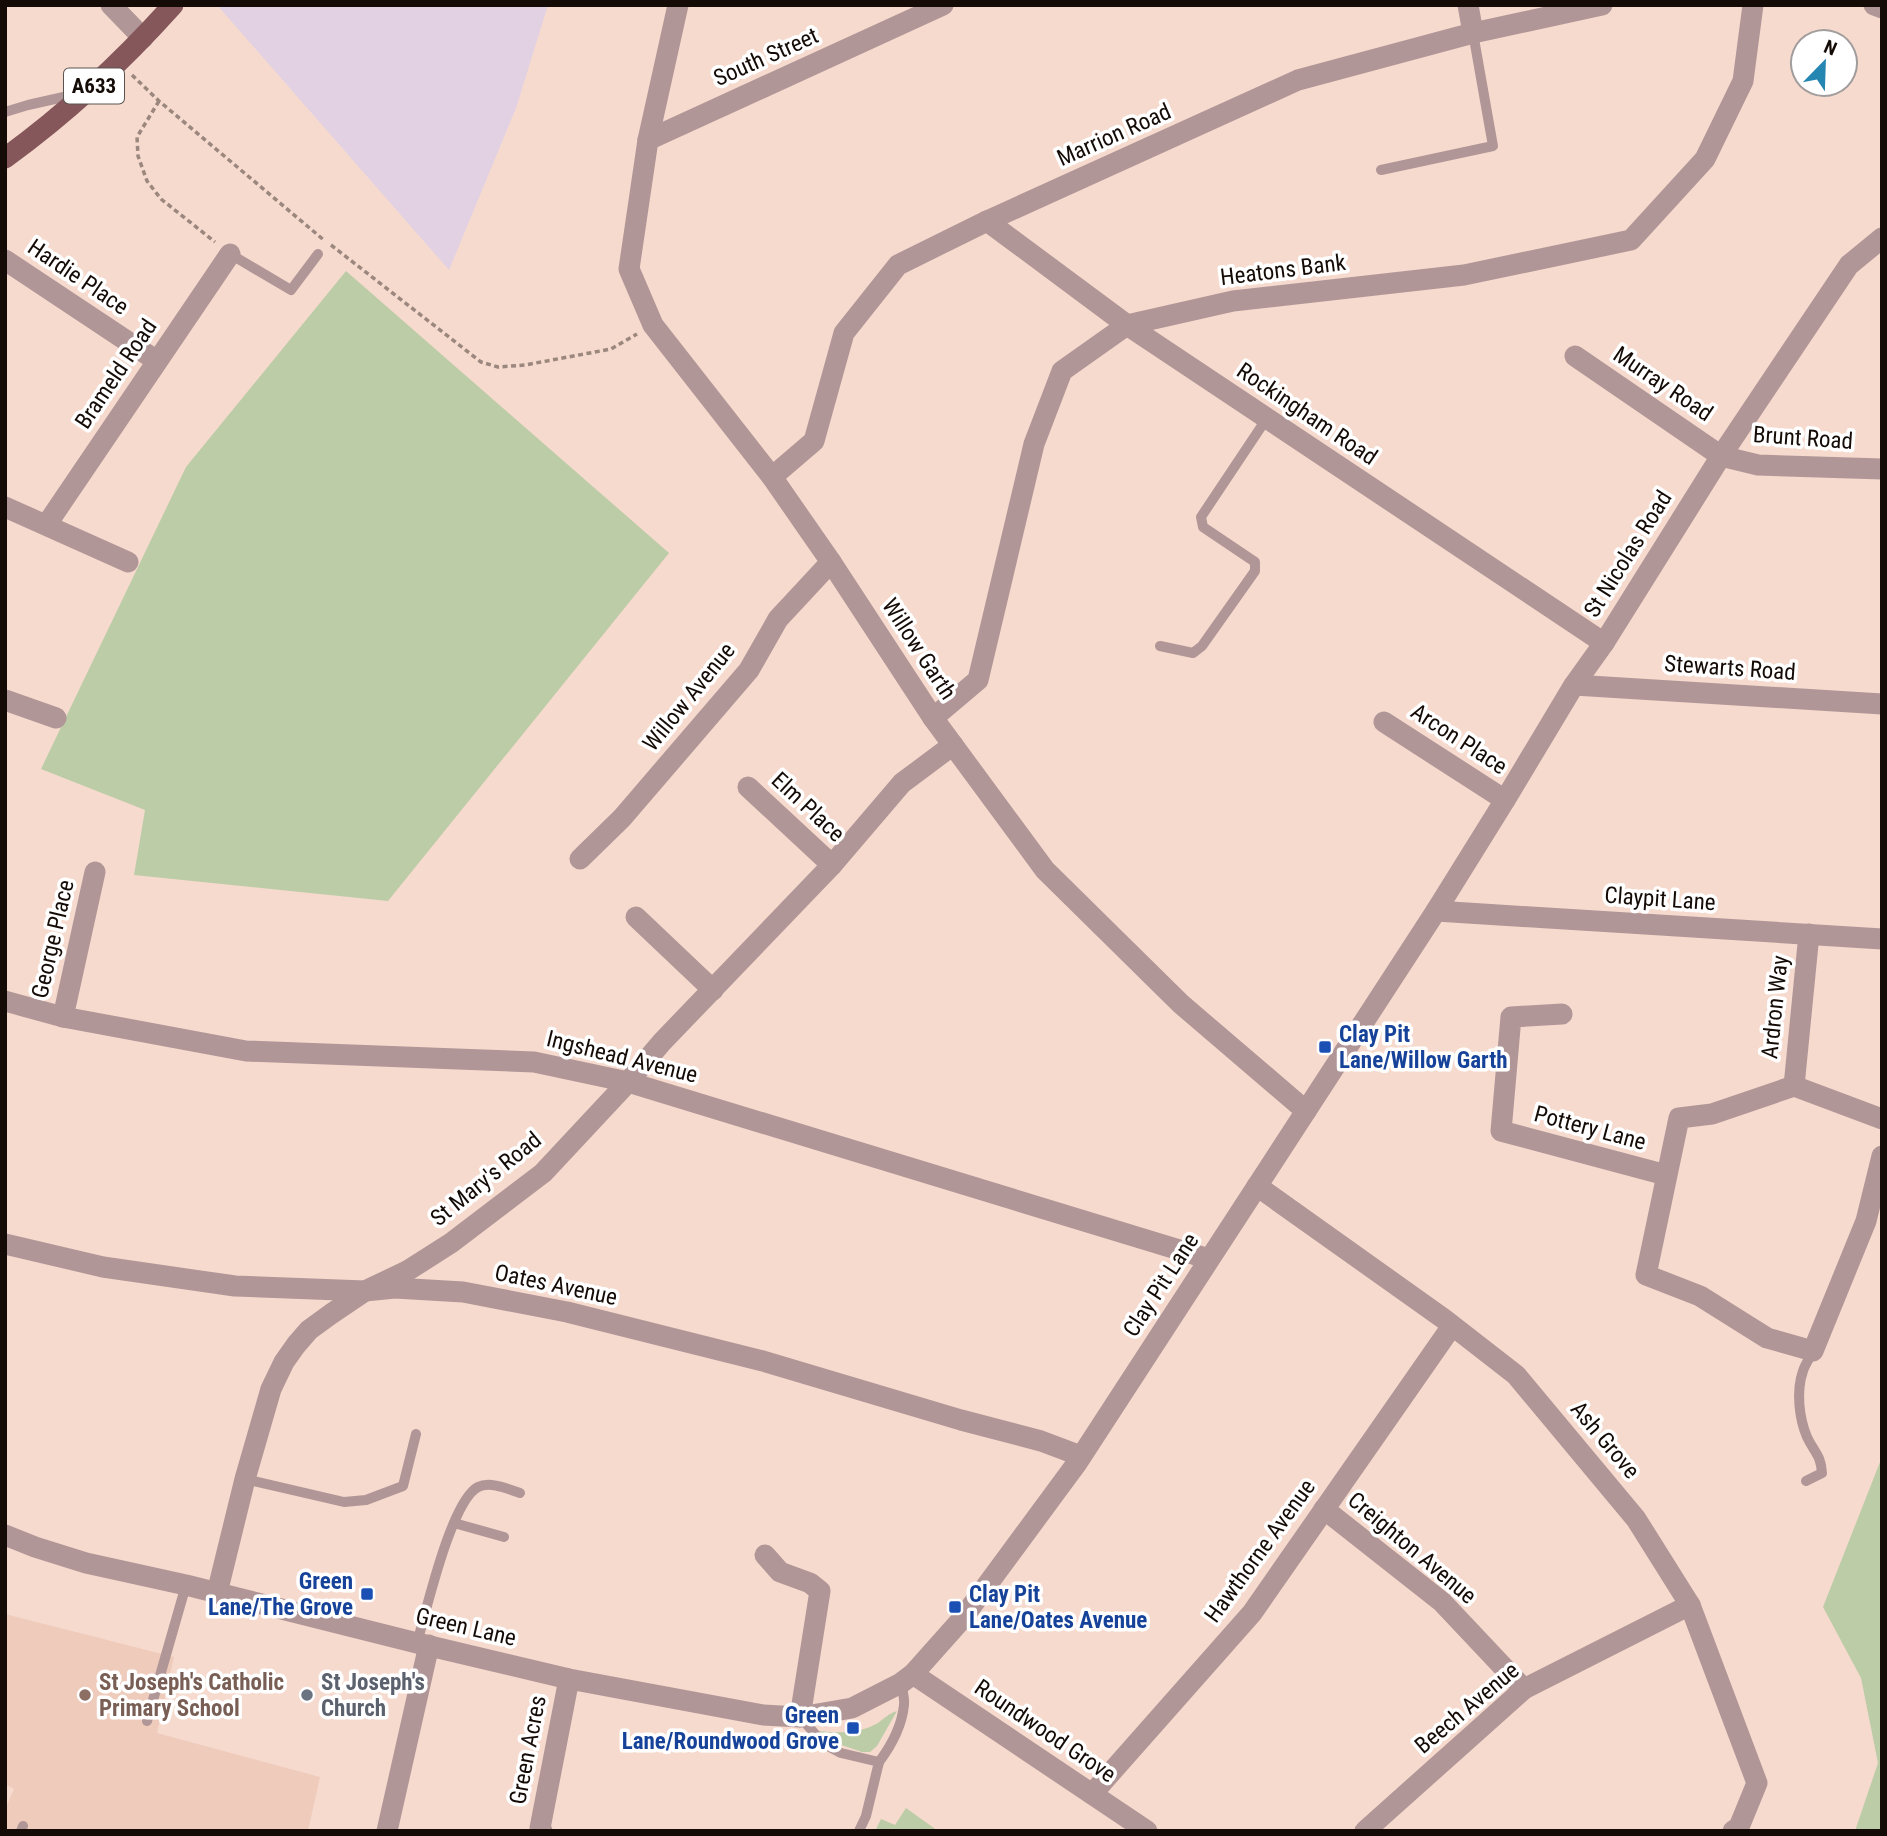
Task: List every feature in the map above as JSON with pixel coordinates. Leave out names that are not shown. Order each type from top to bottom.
[{"type":"main road","name":"A633","points":[[5,158],[46,128],[120,62],[173,5]]},
{"type":"street","points":[[111,5],[143,38]]},
{"type":"street","name":"Willow Garth","points":[[678,5],[649,140],[629,269],[653,325],[772,477],[933,719],[1045,870],[1181,1004],[1306,1111]]},
{"type":"street","name":"South Street","points":[[649,140],[943,5]]},
{"type":"street","points":[[1468,5],[1473,33]]},
{"type":"street","name":"Marrion Road","points":[[772,477],[814,441],[844,333],[898,265],[987,221],[1298,80],[1473,33],[1602,5]]},
{"type":"street","name":"Heatons Bank","points":[[933,719],[978,680],[1034,444],[1062,371],[1127,325],[1233,301],[1464,275],[1631,240],[1705,159],[1743,81],[1753,5]]},
{"type":"street","points":[[1874,5],[1882,8]]},
{"type":"street","name":"Rockingham Road","points":[[987,221],[1127,325],[1604,643]]},
{"type":"street","name":"St Nicolas Road","points":[[1436,911],[1574,685],[1604,643],[1721,456],[1849,265],[1882,237]]},
{"type":"street","name":"Brameld Road","points":[[47,524],[230,254]]},
{"type":"street","name":"Hardie Place","points":[[5,260],[157,361]]},
{"type":"street","name":"Murray Road","points":[[1575,356],[1721,456]]},
{"type":"street","name":"Brunt Road","points":[[1721,456],[1758,465],[1882,469]]},
{"type":"street","points":[[5,506],[128,562]]},
{"type":"street","name":"Willow Avenue","points":[[580,859],[622,818],[749,670],[778,619],[831,562]]},
{"type":"street","name":"Stewarts Road","points":[[1574,685],[1882,704]]},
{"type":"street","points":[[5,700],[56,718]]},
{"type":"street","name":"Arcon Place","points":[[1384,722],[1505,800]]},
{"type":"street","name":"St Mary's Road","points":[[217,1593],[244,1479],[271,1389],[284,1363],[309,1331],[365,1291],[407,1270],[451,1243],[543,1173],[662,1042],[832,865],[902,783],[953,745]]},
{"type":"street","name":"Elm Place","points":[[748,787],[832,865]]},
{"type":"street","name":"George Place","points":[[63,1017],[95,872]]},
{"type":"street","name":"Clay Pit Lane","points":[[907,1679],[962,1619],[1081,1456],[1436,911]]},
{"type":"street","name":"Claypit Lane","points":[[1436,911],[1882,939]]},
{"type":"street","points":[[636,917],[713,990]]},
{"type":"street","name":"Ardron Way","points":[[1794,1086],[1809,934]]},
{"type":"street","name":"Ingshead Avenue","points":[[5,1001],[63,1017],[246,1051],[534,1062],[628,1082],[1209,1259]]},
{"type":"street","name":"Pottery Lane","points":[[1562,1014],[1511,1017],[1501,1131],[1666,1175]]},
{"type":"street","points":[[1882,1119],[1794,1086],[1712,1114],[1679,1118],[1646,1275],[1700,1296],[1767,1338],[1813,1351],[1866,1221],[1882,1156]]},
{"type":"street","name":"Ash Grove","points":[[1257,1186],[1517,1375],[1636,1519],[1690,1605],[1757,1783],[1739,1826],[1733,1831]]},
{"type":"street","name":"Oates Avenue","points":[[5,1244],[103,1267],[235,1286],[463,1292],[567,1312],[763,1361],[1041,1441],[1081,1456]]},
{"type":"street","name":"Hawthorne Avenue","points":[[1092,1794],[1252,1613],[1452,1326]]},
{"type":"street","name":"Creighton Avenue","points":[[1324,1509],[1442,1602],[1524,1689]]},
{"type":"street","name":"Green Lane","points":[[5,1535],[86,1563],[569,1679],[763,1715],[800,1717],[852,1708],[907,1679]]},
{"type":"street","points":[[765,1555],[780,1572],[810,1583],[820,1591],[800,1717]]},
{"type":"street","name":"Beech Avenue","points":[[1365,1831],[1524,1689],[1690,1605]]},
{"type":"street","points":[[387,1831],[423,1644]]},
{"type":"street","name":"Green Acres","points":[[541,1831],[569,1679]]},
{"type":"street","name":"Roundwood Grove","points":[[907,1679],[1147,1831]]},
{"type":"lane","points":[[1381,170],[1493,146],[1473,33]]},
{"type":"lane","points":[[5,112],[87,92]]},
{"type":"lane","points":[[230,254],[291,290],[318,254]]},
{"type":"lane","points":[[1160,646],[1193,653],[1202,646],[1255,571],[1255,562],[1203,527],[1201,517],[1267,418]]},
{"type":"lane","points":[[1805,1481],[1822,1473],[1821,1461],[1807,1437],[1800,1412],[1802,1373],[1813,1351]]},
{"type":"lane","points":[[244,1479],[344,1502],[366,1500],[403,1486],[416,1434]]},
{"type":"lane","points":[[423,1644],[436,1574],[467,1497],[478,1487],[492,1485],[520,1493]]},
{"type":"lane","points":[[454,1524],[505,1536]]},
{"type":"lane","points":[[147,1721],[186,1585]]},
{"type":"lane","points":[[859,1831],[866,1816],[879,1762],[902,1717],[907,1679]]},
{"type":"lane","points":[[800,1717],[824,1744],[842,1754],[879,1762]]},
{"type":"path","points":[[120,62],[159,102],[327,242],[481,362],[498,367],[516,367],[611,349],[653,325]]},
{"type":"path","points":[[159,102],[137,136],[138,156],[147,181],[160,199],[230,254]]},
{"type":"path","points":[[318,254],[327,242]]},
{"type":"shaded area","points":[[217,5],[548,5],[516,108],[449,270]]},
{"type":"shaded area","name":"St Joseph's Catholic Primary School","points":[[5,1614],[174,1657],[157,1733],[320,1777],[308,1831],[5,1831],[5,1809],[14,1789],[5,1784]]},
{"type":"green space","points":[[346,271],[669,553],[388,901],[134,875],[145,810],[41,769],[186,467]]},
{"type":"green space","points":[[1882,1457],[1882,1831],[1855,1831],[1878,1763],[1861,1678],[1823,1607]]},
{"type":"green space","points":[[897,1711],[877,1746],[870,1752],[862,1752],[824,1739],[819,1731],[860,1730]]},
{"type":"green space","points":[[906,1808],[938,1831],[875,1831],[881,1819],[895,1825]]},
{"type":"place","name":"Clay Pit Lane/Willow Garth","points":[[1325,1047]]},
{"type":"place","name":"Green Lane/The Grove","points":[[367,1594]]},
{"type":"place","name":"Clay Pit Lane/Oates Avenue","points":[[955,1607]]},
{"type":"place","name":"St Joseph's Catholic Primary School","points":[[85,1695]]},
{"type":"place","name":"St Joseph's Church","points":[[307,1695]]},
{"type":"place","name":"Green Lane/Roundwood Grove","points":[[853,1728]]}]
